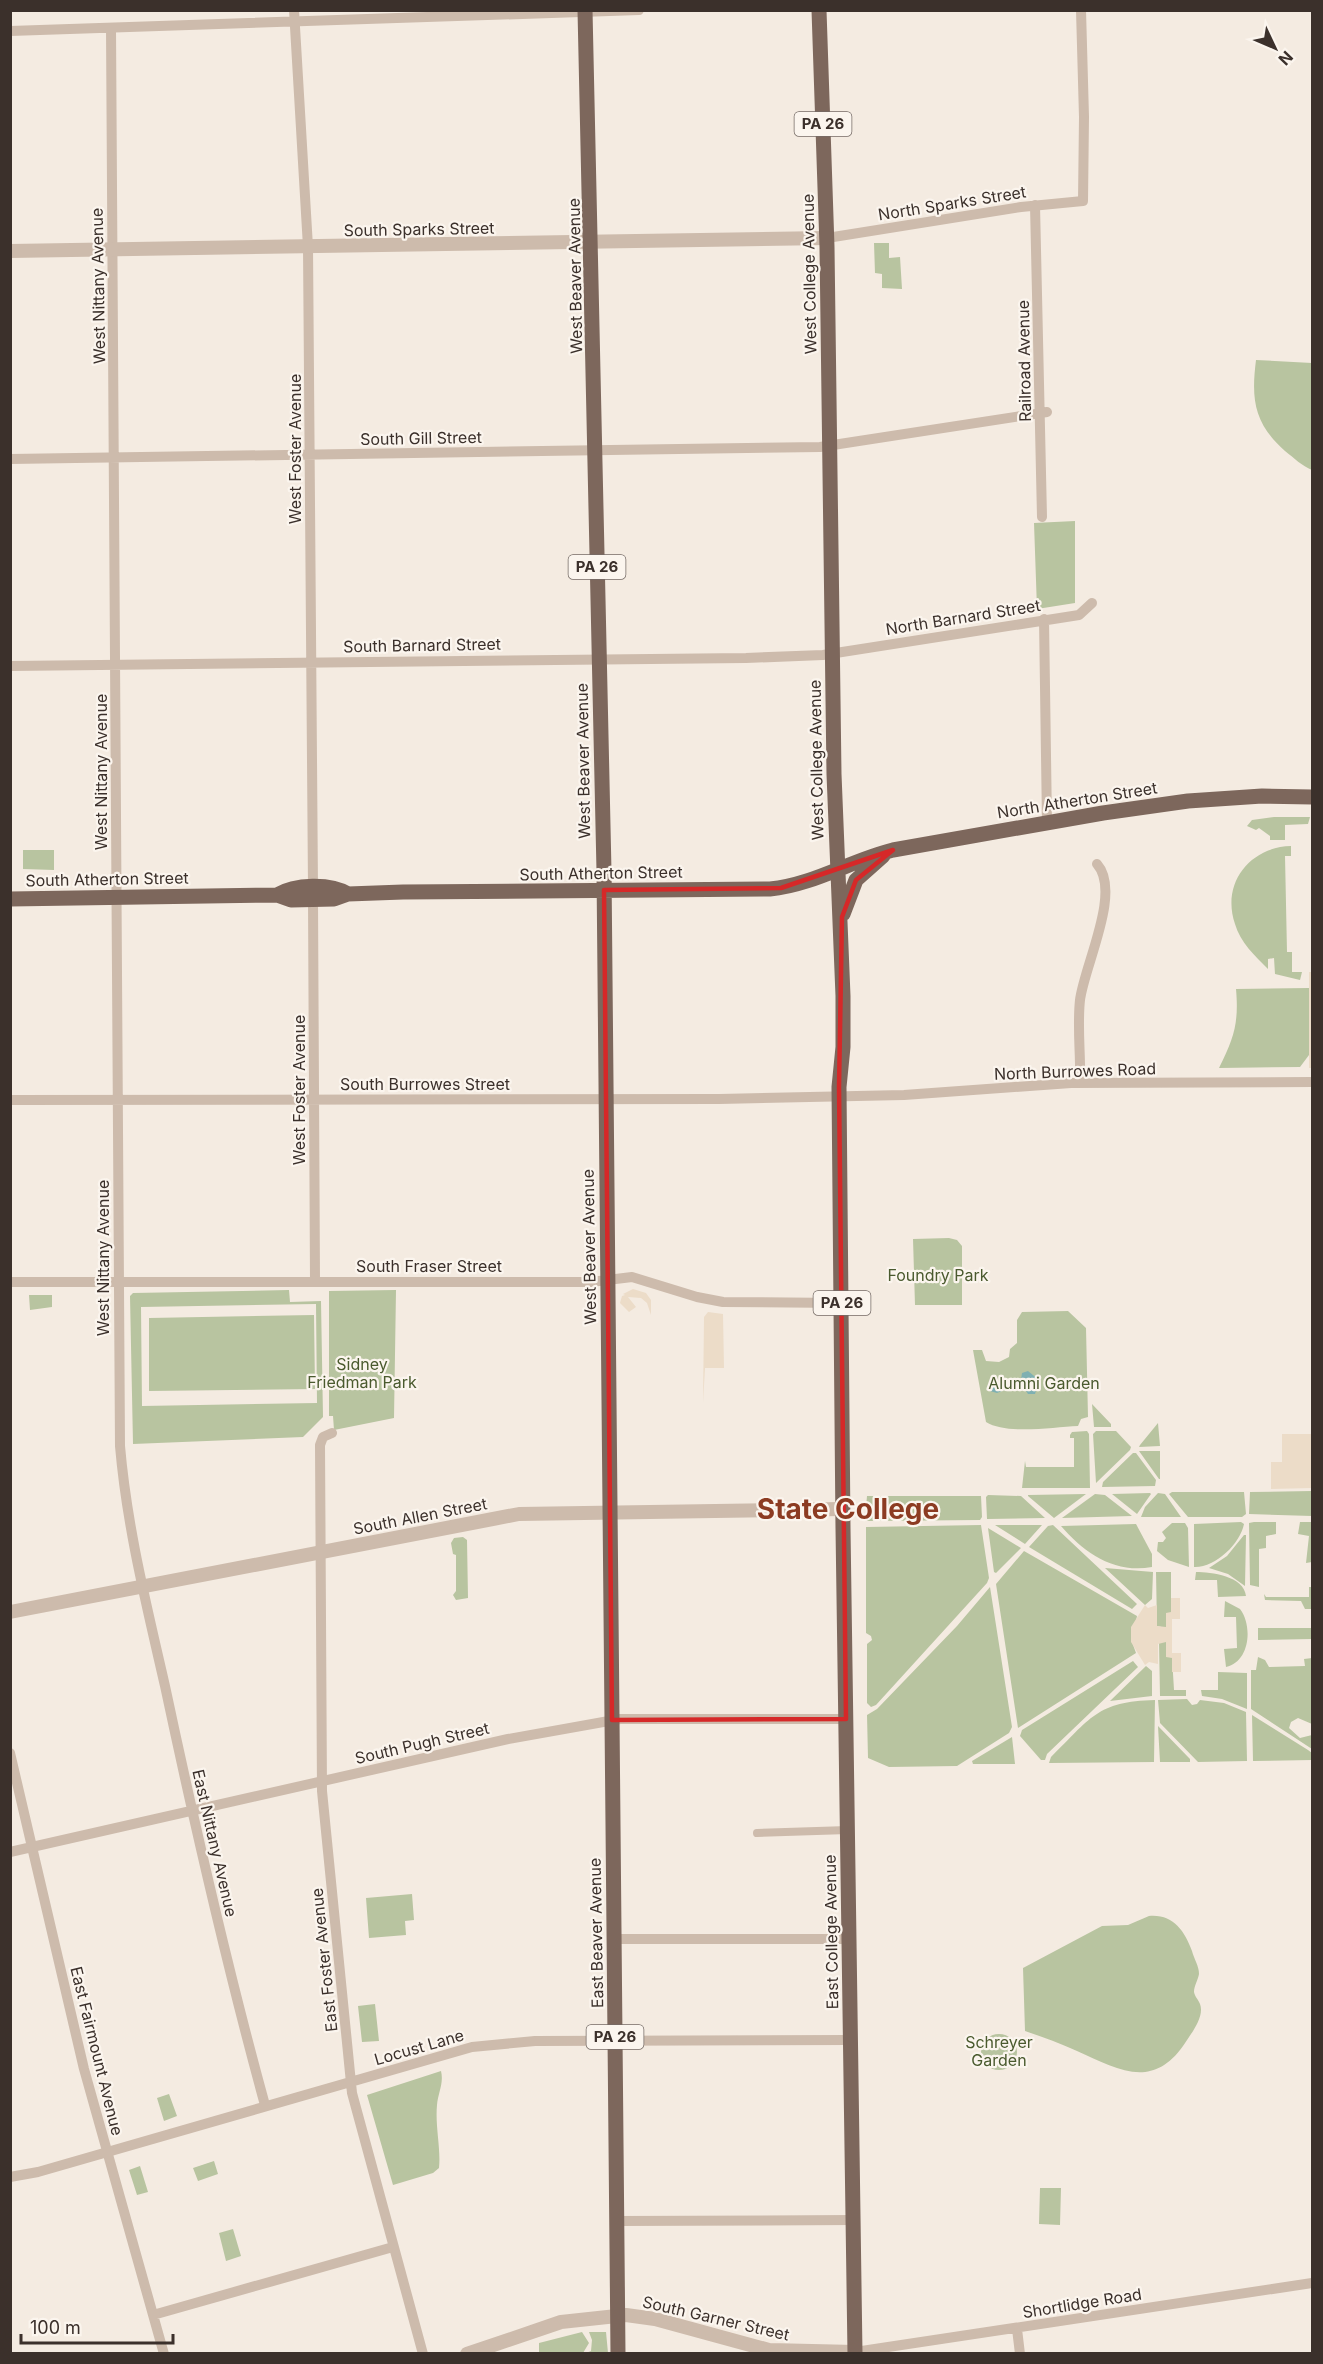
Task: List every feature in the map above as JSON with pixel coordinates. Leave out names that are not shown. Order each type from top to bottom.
[{"type":"main road","name":"West College Avenue","points":[[819,10],[827,238],[833,653],[843,866],[839,932],[843,1047],[839,1097],[842,1509]]},
{"type":"main road","name":"West Beaver Avenue","points":[[585,11],[596,450],[610,1512]]},
{"type":"main road","name":"North Atherton Street","points":[[843,866],[893,850],[1047,823],[1215,798],[1312,797]]},
{"type":"main road","points":[[839,932],[845,904],[856,880],[876,861],[893,850]]},
{"type":"main road","name":"South Atherton Street","points":[[10,899],[277,895],[291,900],[313,894],[334,899],[348,894],[781,888],[843,866]]},
{"type":"main road","name":"East College Avenue","points":[[842,1509],[855,2353]]},
{"type":"main road","name":"East Beaver Avenue","points":[[610,1512],[618,2354]]},
{"type":"street","points":[[10,32],[295,16],[639,10]]},
{"type":"street","name":"North Sparks Street","points":[[827,238],[1035,205],[1083,201],[1082,10]]},
{"type":"street","name":"West Foster Avenue","points":[[295,16],[308,247],[315,1281]]},
{"type":"street","name":"West Nittany Avenue","points":[[111,28],[120,1450],[126,1505],[142,1586]]},
{"type":"street","name":"Railroad Avenue","points":[[1035,205],[1043,412],[1042,517]]},
{"type":"street","name":"South Sparks Street","points":[[10,251],[592,244],[827,238]]},
{"type":"street","name":"South Gill Street","points":[[10,459],[831,445],[1043,412]]},
{"type":"street","name":"North Barnard Street","points":[[833,653],[1079,615],[1092,603]]},
{"type":"street","points":[[1044,619],[1047,823]]},
{"type":"street","name":"South Barnard Street","points":[[10,666],[746,658],[833,653]]},
{"type":"street","points":[[1080,1083],[1082,987],[1091,959],[1106,891],[1106,878],[1097,864]]},
{"type":"street","name":"North Burrowes Road","points":[[839,1097],[1080,1083],[1312,1082]]},
{"type":"street","name":"South Burrowes Street","points":[[10,1100],[839,1097]]},
{"type":"street","name":"South Fraser Street","points":[[10,1282],[580,1282],[632,1277],[718,1302],[842,1304]]},
{"type":"street","points":[[319,1553],[320,1445],[323,1437],[332,1433]]},
{"type":"street","name":"South Allen Street","points":[[10,1612],[519,1514],[842,1509]]},
{"type":"street","name":"East Foster Avenue","points":[[319,1553],[322,1782],[351,2082],[355,2111],[423,2354]]},
{"type":"street","name":"East Nittany Avenue","points":[[142,1586],[192,1810],[243,2024],[265,2105]]},
{"type":"street","name":"South Pugh Street","points":[[10,1852],[508,1739],[612,1720],[846,1719]]},
{"type":"street","name":"East Fairmount Avenue","points":[[10,1753],[84,2069],[164,2354]]},
{"type":"street","points":[[757,1833],[848,1830]]},
{"type":"street","points":[[614,1939],[849,1939]]},
{"type":"street","name":"Locust Lane","points":[[10,2177],[38,2172],[472,2047],[535,2041],[850,2040]]},
{"type":"street","points":[[618,2221],[854,2220]]},
{"type":"street","points":[[153,2315],[393,2247]]},
{"type":"street","name":"Shortlidge Road","points":[[855,2353],[1312,2283]]},
{"type":"street","name":"South Garner Street","points":[[467,2354],[561,2322],[618,2315],[655,2319],[769,2350],[855,2353]]},
{"type":"street","points":[[1017,2329],[1020,2354]]},
{"type":"highlighted area","points":[[893,850],[856,880],[842,917],[839,1087],[846,1719],[612,1720],[604,890],[781,888]]},
{"type":"green space","points":[[874,243],[889,243],[889,258],[900,257],[902,289],[882,288],[882,274],[875,273]]},
{"type":"green space","points":[[1256,360],[1312,363],[1312,470],[1285,451],[1267,431],[1261,420],[1257,410],[1254,387]]},
{"type":"green space","points":[[1075,521],[1075,603],[1037,609],[1034,523]]},
{"type":"green space","points":[[1274,817],[1310,817],[1308,824],[1285,825],[1285,840],[1270,840],[1270,836],[1259,828],[1256,830],[1247,826],[1252,820]]},
{"type":"green space","points":[[1291,846],[1291,856],[1285,856],[1287,952],[1292,952],[1292,972],[1302,972],[1300,980],[1275,974],[1274,958],[1268,959],[1268,969],[1258,959],[1240,937],[1232,909],[1232,895],[1242,870],[1263,853]]},
{"type":"green space","points":[[23,850],[54,850],[54,870],[23,869]]},
{"type":"green space","points":[[1309,988],[1309,1055],[1300,1067],[1219,1068],[1234,1030],[1237,1011],[1236,989]]},
{"type":"green space","name":"Foundry Park","points":[[949,1238],[957,1240],[962,1246],[962,1305],[915,1305],[913,1239]]},
{"type":"green space","points":[[289,1290],[290,1302],[321,1301],[323,1417],[303,1437],[133,1444],[130,1296],[133,1293]],"holes":[[[316,1304],[317,1403],[142,1406],[141,1307]]]},
{"type":"green space","name":"Sidney Friedman Park","points":[[396,1290],[394,1418],[334,1430],[333,1416],[329,1416],[329,1291]]},
{"type":"green space","points":[[29,1295],[52,1295],[52,1307],[30,1310]]},
{"type":"green space","name":"Alumni Garden","points":[[1068,1311],[1086,1328],[1088,1417],[1081,1419],[1078,1426],[1030,1429],[1006,1428],[986,1422],[973,1350],[982,1350],[986,1361],[999,1362],[1009,1357],[1010,1349],[1017,1343],[1017,1320],[1022,1312]]},
{"type":"green space","points":[[314,1315],[315,1389],[149,1391],[149,1318]]},
{"type":"green space","points":[[1092,1404],[1111,1424],[1111,1427],[1094,1427]]},
{"type":"green space","points":[[1158,1423],[1160,1446],[1139,1447],[1140,1445]]},
{"type":"green space","points":[[1087,1431],[1089,1434],[1090,1488],[1022,1488],[1025,1461],[1026,1467],[1074,1467],[1074,1438],[1070,1438],[1070,1435],[1072,1432]]},
{"type":"green space","points":[[1096,1431],[1116,1431],[1131,1447],[1096,1483],[1093,1434]]},
{"type":"green space","points":[[1139,1451],[1160,1451],[1160,1479],[1159,1479]]},
{"type":"green space","points":[[1133,1453],[1136,1453],[1156,1480],[1155,1486],[1102,1487],[1103,1482]]},
{"type":"green space","points":[[1312,1491],[1312,1516],[1249,1514],[1250,1492]]},
{"type":"green space","points":[[1172,1492],[1244,1492],[1246,1514],[1242,1517],[1188,1517],[1169,1494]]},
{"type":"green space","points":[[1150,1493],[1151,1494],[1137,1514],[1112,1494]]},
{"type":"green space","points":[[1158,1493],[1165,1494],[1181,1517],[1141,1517],[1145,1507]]},
{"type":"green space","points":[[1086,1494],[1054,1518],[1028,1496],[1028,1495]]},
{"type":"green space","points":[[1095,1494],[1105,1495],[1132,1516],[1062,1518]]},
{"type":"green space","points":[[988,1495],[1021,1496],[1045,1518],[987,1519],[986,1497]]},
{"type":"green space","points":[[867,1496],[981,1496],[982,1517],[980,1520],[868,1521],[865,1519]]},
{"type":"green space","points":[[1241,1522],[1244,1524],[1242,1532],[1232,1547],[1210,1564],[1194,1567],[1194,1524]]},
{"type":"green space","points":[[1276,1522],[1276,1534],[1266,1536],[1266,1548],[1259,1549],[1259,1587],[1250,1585],[1249,1523]]},
{"type":"green space","points":[[1300,1522],[1312,1522],[1312,1562],[1306,1563],[1309,1536],[1298,1534]]},
{"type":"green space","points":[[1172,1523],[1185,1523],[1188,1528],[1189,1567],[1168,1560],[1157,1551],[1158,1542],[1163,1542],[1166,1538],[1162,1532]]},
{"type":"green space","points":[[1136,1524],[1152,1554],[1152,1567],[1125,1567],[1101,1559],[1080,1545],[1061,1526]]},
{"type":"green space","points":[[981,1525],[989,1578],[987,1583],[876,1705],[871,1707],[867,1703],[867,1644],[872,1640],[871,1636],[866,1633],[866,1527]]},
{"type":"green space","points":[[995,1525],[1042,1525],[1025,1544]]},
{"type":"green space","points":[[1053,1525],[1137,1604],[1132,1609],[1029,1547],[1048,1526]]},
{"type":"green space","points":[[988,1528],[1021,1548],[996,1573],[994,1572]]},
{"type":"green space","points":[[1246,1535],[1245,1586],[1228,1574],[1209,1568],[1227,1556]]},
{"type":"green space","points":[[463,1537],[467,1540],[468,1598],[456,1600],[453,1595],[456,1591],[456,1555],[453,1554],[451,1543],[454,1538]]},
{"type":"green space","points":[[1024,1551],[1137,1616],[1132,1642],[1136,1653],[1018,1728],[996,1584]]},
{"type":"green space","points":[[1105,1568],[1153,1572],[1152,1599],[1145,1605]]},
{"type":"green space","points":[[1156,1572],[1171,1572],[1171,1613],[1166,1628],[1157,1626]]},
{"type":"green space","points":[[1196,1572],[1226,1576],[1244,1589],[1246,1596],[1218,1597],[1217,1580],[1195,1580]]},
{"type":"green space","points":[[990,1587],[1012,1727],[1009,1733],[957,1766],[889,1767],[868,1758],[867,1715],[877,1709],[957,1626]]},
{"type":"green space","points":[[1309,1587],[1312,1587],[1312,1609],[1305,1609],[1301,1601],[1265,1600],[1264,1594],[1266,1597],[1309,1597]]},
{"type":"green space","points":[[1225,1601],[1240,1609],[1248,1634],[1240,1658],[1234,1664],[1226,1667],[1224,1649],[1237,1648],[1236,1617],[1224,1617]]},
{"type":"green space","points":[[1258,1628],[1312,1628],[1312,1639],[1258,1640]]},
{"type":"green space","points":[[1159,1642],[1167,1642],[1172,1657],[1174,1690],[1186,1690],[1186,1696],[1160,1696]]},
{"type":"green space","points":[[1258,1657],[1265,1660],[1269,1667],[1305,1666],[1304,1659],[1312,1658],[1312,1724],[1298,1718],[1291,1722],[1289,1728],[1300,1738],[1312,1735],[1312,1749],[1251,1709],[1251,1670],[1256,1670]]},
{"type":"green space","points":[[1133,1661],[1138,1667],[1047,1754],[1045,1760],[1041,1760],[1020,1736],[1022,1730]]},
{"type":"green space","points":[[1146,1666],[1152,1671],[1152,1696],[1110,1701]]},
{"type":"green space","points":[[1218,1672],[1247,1673],[1247,1709],[1222,1699],[1202,1696],[1201,1690],[1218,1690]]},
{"type":"green space","points":[[1187,1699],[1192,1705],[1197,1704],[1200,1700],[1224,1703],[1246,1712],[1247,1761],[1198,1762],[1160,1723],[1158,1700]]},
{"type":"green space","points":[[1155,1700],[1154,1762],[1049,1763],[1051,1757],[1086,1723],[1107,1708],[1135,1701]]},
{"type":"green space","points":[[1252,1715],[1312,1753],[1312,1760],[1253,1761]]},
{"type":"green space","points":[[1158,1726],[1190,1759],[1190,1762],[1160,1762]]},
{"type":"green space","points":[[1012,1737],[1015,1764],[973,1764],[972,1761]]},
{"type":"green space","points":[[412,1894],[414,1920],[405,1921],[406,1935],[369,1938],[366,1898]]},
{"type":"green space","points":[[1149,1916],[1165,1918],[1181,1930],[1189,1943],[1199,1971],[1194,1992],[1200,2004],[1200,2014],[1196,2026],[1171,2060],[1146,2072],[1133,2072],[1119,2069],[1025,2031],[1023,1968],[1102,1926],[1128,1925]]},
{"type":"green space","points":[[375,2004],[379,2041],[362,2042],[358,2006]]},
{"type":"green space","name":"Schreyer Garden","points":[[999,2034],[1012,2039],[1017,2052],[1012,2065],[999,2070],[986,2065],[981,2052],[986,2039]]},
{"type":"green space","points":[[441,2071],[442,2080],[437,2113],[439,2168],[433,2173],[393,2185],[367,2095]]},
{"type":"green space","points":[[169,2094],[177,2116],[164,2121],[157,2098]]},
{"type":"green space","points":[[214,2161],[218,2174],[198,2181],[193,2168]]},
{"type":"green space","points":[[140,2166],[148,2192],[137,2195],[129,2170]]},
{"type":"green space","points":[[1040,2188],[1061,2188],[1060,2225],[1039,2224]]},
{"type":"green space","points":[[233,2229],[241,2256],[226,2261],[219,2233]]},
{"type":"green space","points":[[582,2332],[589,2343],[583,2353],[539,2353],[539,2343]]},
{"type":"green space","points":[[589,2332],[606,2332],[608,2353],[586,2353],[591,2351],[592,2340]]},
{"type":"shaded area","points":[[1309,972],[1312,972],[1312,1068],[1309,1068]]},
{"type":"shaded area","points":[[633,1289],[646,1293],[651,1300],[651,1315],[647,1303],[641,1298],[628,1297],[636,1307],[629,1312],[620,1303],[622,1296],[625,1295],[623,1294]]},
{"type":"shaded area","points":[[708,1312],[723,1314],[724,1368],[705,1368],[703,1403],[704,1317]]},
{"type":"shaded area","points":[[1282,1434],[1312,1434],[1312,1488],[1271,1489],[1271,1462],[1282,1462]]},
{"type":"shaded area","points":[[1171,1598],[1180,1598],[1180,1619],[1172,1619],[1172,1653],[1181,1653],[1181,1672],[1172,1672],[1172,1658],[1166,1657],[1166,1642],[1158,1644],[1158,1664],[1149,1662],[1145,1665],[1131,1642],[1131,1627],[1145,1605],[1148,1608],[1157,1605],[1157,1626],[1166,1627],[1166,1613],[1171,1612]]},
{"type":"water","points":[[1028,1371],[1039,1380],[1035,1394],[1028,1394],[1021,1383],[997,1393],[990,1391],[992,1387],[1021,1380],[1022,1373]]},
{"type":"district","name":"State College","points":[[848,1509]]}]
